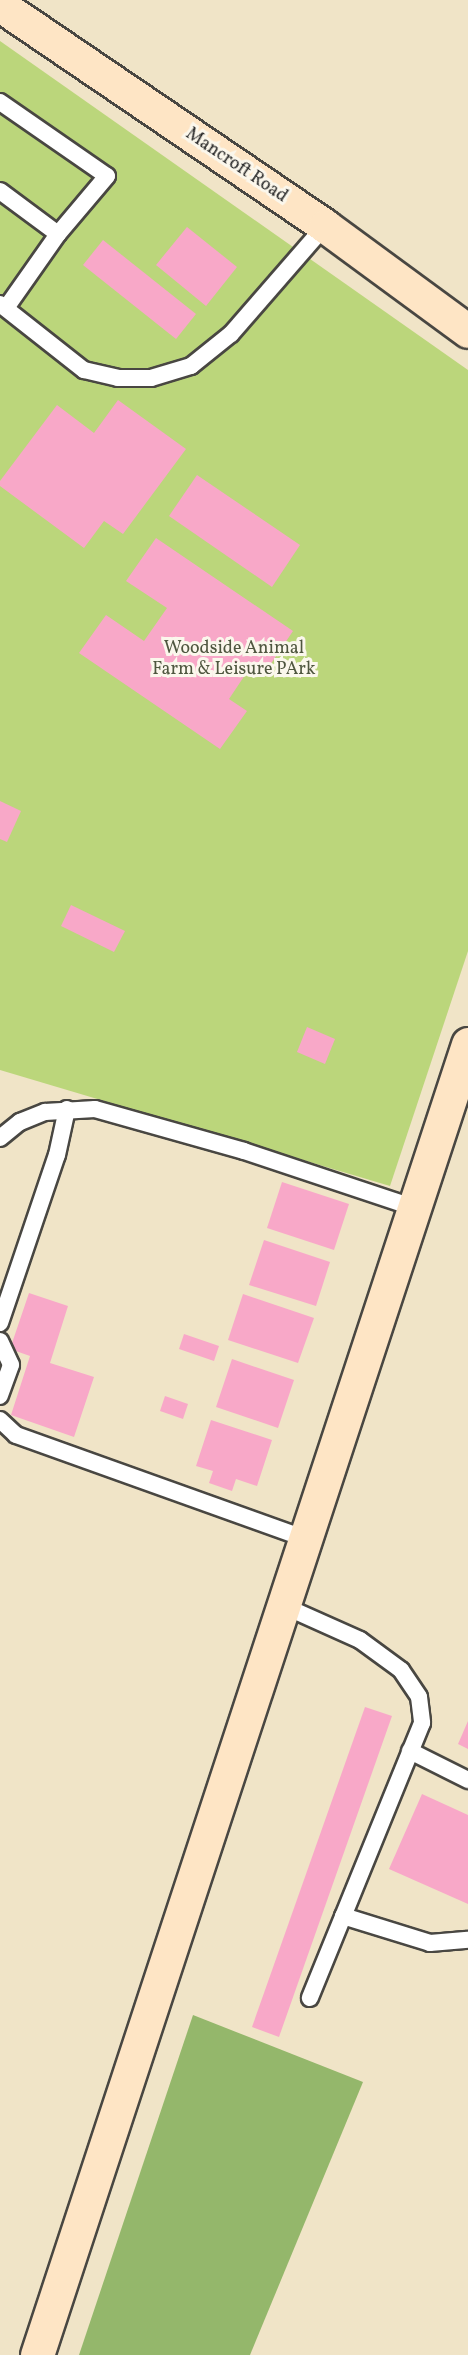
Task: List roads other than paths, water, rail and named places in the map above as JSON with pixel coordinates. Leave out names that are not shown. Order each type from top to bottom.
[{"type":"main road","name":"Mancroft Road","points":[[0,5],[325,226],[468,331]]},
{"type":"main road","points":[[37,2355],[468,1044]]},
{"type":"lane","points":[[0,102],[107,176],[58,234],[3,306],[84,370],[117,378],[151,378],[191,366],[231,334],[325,226]]},
{"type":"lane","points":[[0,191],[58,234]]},
{"type":"lane","points":[[0,1138],[20,1122],[67,1109],[95,1109],[176,1132],[415,1208]]},
{"type":"lane","points":[[0,1323],[57,1155],[67,1109]]},
{"type":"lane","points":[[0,1341],[11,1365],[0,1396]]},
{"type":"lane","points":[[0,1420],[16,1435],[306,1539]]},
{"type":"lane","points":[[284,1606],[360,1640],[400,1670],[419,1697],[422,1723],[310,1998]]},
{"type":"lane","points":[[410,1751],[468,1780]]},
{"type":"lane","points":[[343,1916],[430,1944],[468,1940]]},
{"type":"park label","name":"Woodside Animal Farm & Leisure PArk","points":[[234,660]]}]
